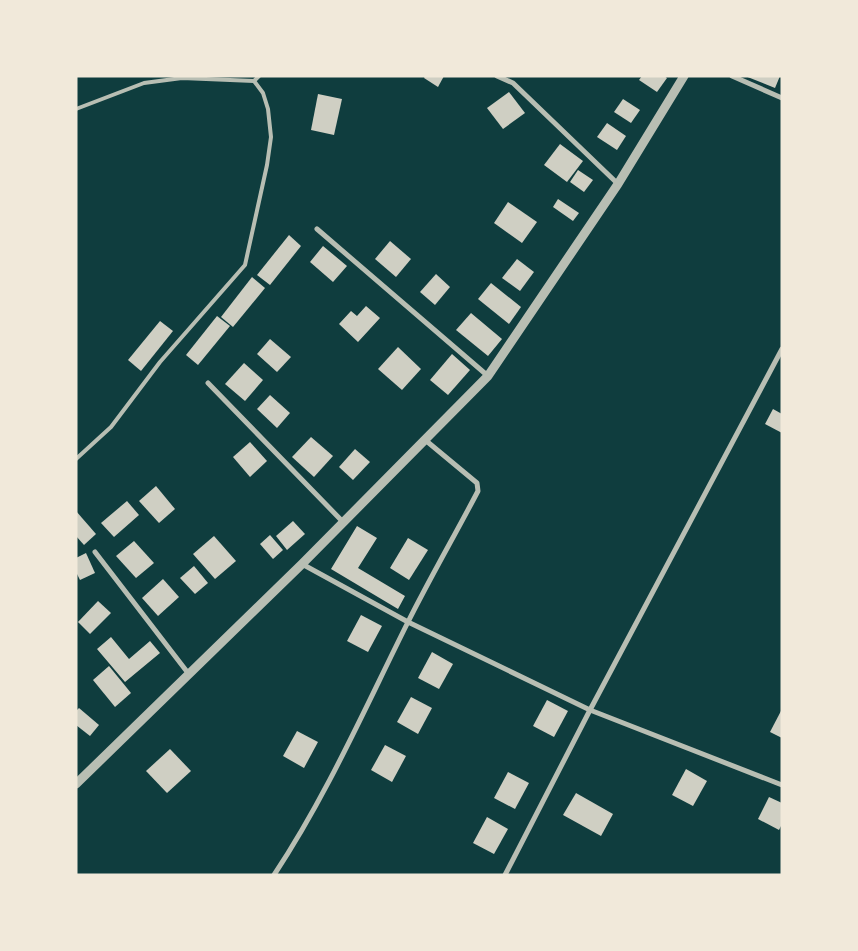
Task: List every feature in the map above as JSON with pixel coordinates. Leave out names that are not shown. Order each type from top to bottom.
[{"type":"street","points":[[497,76],[513,83],[618,184]]},
{"type":"street","points":[[76,784],[302,564],[488,376],[618,184],[684,76]]},
{"type":"street","points":[[732,76],[782,98]]},
{"type":"street","points":[[317,229],[488,376]]},
{"type":"street","points":[[505,875],[590,710],[782,350]]},
{"type":"street","points":[[208,383],[343,522]]},
{"type":"street","points":[[274,875],[293,846],[335,772],[408,622],[479,488],[477,483],[424,440]]},
{"type":"street","points":[[94,552],[188,674]]},
{"type":"street","points":[[302,564],[408,622],[590,710],[782,785]]},
{"type":"lane","points":[[76,109],[144,83],[182,78],[254,80],[259,76]]},
{"type":"lane","points":[[76,459],[110,427],[160,362],[245,265],[267,165],[271,137],[268,108],[263,94],[254,80]]},
{"type":"building","points":[[425,76],[444,76],[438,87],[424,78]]},
{"type":"building","points":[[642,76],[664,76],[667,78],[657,92],[639,80]]},
{"type":"building","points":[[745,76],[780,76],[775,88]]},
{"type":"building","points":[[509,92],[525,113],[503,129],[487,108]]},
{"type":"building","points":[[318,94],[342,99],[334,135],[311,130]]},
{"type":"building","points":[[623,99],[640,110],[631,123],[614,112]]},
{"type":"building","points":[[607,123],[626,136],[617,150],[597,137]]},
{"type":"building","points":[[560,144],[583,161],[567,182],[544,165]]},
{"type":"building","points":[[578,170],[593,180],[584,192],[570,182]]},
{"type":"building","points":[[558,199],[579,213],[573,221],[553,207]]},
{"type":"building","points":[[508,202],[537,222],[522,243],[494,223]]},
{"type":"building","points":[[289,235],[301,246],[270,285],[257,275]]},
{"type":"building","points":[[390,241],[411,259],[396,277],[375,259]]},
{"type":"building","points":[[323,246],[347,266],[333,282],[310,262]]},
{"type":"building","points":[[517,259],[534,272],[520,291],[502,278]]},
{"type":"building","points":[[436,274],[450,287],[435,305],[420,292]]},
{"type":"building","points":[[252,277],[265,288],[233,327],[221,317]]},
{"type":"building","points":[[491,283],[521,307],[509,324],[478,299]]},
{"type":"building","points":[[366,306],[380,318],[358,342],[339,324],[351,311],[357,316]]},
{"type":"building","points":[[471,313],[502,339],[488,356],[456,330]]},
{"type":"building","points":[[217,316],[230,326],[198,365],[186,355]]},
{"type":"building","points":[[160,321],[173,331],[141,371],[128,360]]},
{"type":"building","points":[[270,339],[291,357],[277,372],[257,354]]},
{"type":"building","points":[[398,347],[421,369],[402,390],[378,369]]},
{"type":"building","points":[[452,354],[470,370],[448,395],[430,380]]},
{"type":"building","points":[[244,363],[263,380],[245,401],[225,384]]},
{"type":"building","points":[[270,395],[290,413],[277,428],[257,409]]},
{"type":"building","points":[[773,409],[782,414],[782,433],[765,424]]},
{"type":"building","points":[[311,437],[333,456],[314,477],[292,457]]},
{"type":"building","points":[[250,442],[267,461],[250,477],[233,457]]},
{"type":"building","points":[[355,449],[370,462],[353,480],[339,467]]},
{"type":"building","points":[[156,486],[175,509],[159,523],[139,501]]},
{"type":"building","points":[[127,501],[139,515],[114,537],[101,523]]},
{"type":"building","points":[[76,511],[96,534],[84,545],[76,536]]},
{"type":"building","points":[[293,521],[305,534],[287,550],[276,536]]},
{"type":"building","points":[[357,526],[377,538],[358,568],[405,596],[398,609],[331,569]]},
{"type":"building","points":[[270,535],[283,550],[273,559],[260,544]]},
{"type":"building","points":[[214,536],[236,561],[215,579],[193,554]]},
{"type":"building","points":[[408,538],[428,550],[409,580],[390,568]]},
{"type":"building","points":[[134,541],[154,563],[136,578],[116,556]]},
{"type":"building","points":[[86,553],[95,573],[80,580],[76,572],[76,558]]},
{"type":"building","points":[[194,566],[208,583],[195,594],[180,578]]},
{"type":"building","points":[[163,579],[179,597],[158,616],[142,598]]},
{"type":"building","points":[[98,601],[111,613],[90,634],[78,622]]},
{"type":"building","points":[[361,615],[382,626],[368,652],[347,641]]},
{"type":"building","points":[[111,637],[129,659],[150,641],[160,653],[125,682],[97,649]]},
{"type":"building","points":[[432,652],[453,664],[439,689],[418,678]]},
{"type":"building","points":[[109,666],[131,693],[115,707],[93,680]]},
{"type":"building","points":[[411,697],[432,708],[418,734],[397,722]]},
{"type":"building","points":[[547,700],[568,711],[554,737],[533,726]]},
{"type":"building","points":[[79,708],[99,725],[90,736],[76,725],[76,711]]},
{"type":"building","points":[[782,709],[782,738],[770,732]]},
{"type":"building","points":[[297,731],[318,742],[304,768],[283,756]]},
{"type":"building","points":[[385,745],[406,756],[392,782],[371,770]]},
{"type":"building","points":[[170,749],[191,771],[167,793],[146,771]]},
{"type":"building","points":[[686,769],[707,781],[693,806],[672,795]]},
{"type":"building","points":[[508,772],[529,783],[515,809],[494,798]]},
{"type":"building","points":[[576,793],[613,814],[601,836],[563,815]]},
{"type":"building","points":[[769,797],[782,803],[782,824],[779,830],[758,819]]},
{"type":"building","points":[[487,817],[508,829],[494,854],[473,843]]}]
